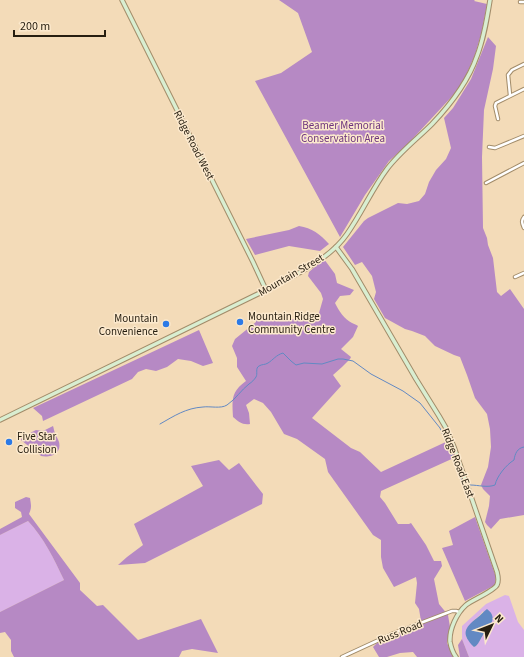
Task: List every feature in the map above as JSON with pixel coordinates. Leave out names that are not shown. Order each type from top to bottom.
[{"type":"main road","name":"Ridge Road West","points":[[122,0],[266,290]]},
{"type":"main road","name":"Mountain Street","points":[[0,420],[266,290],[304,270],[336,248],[347,234],[386,170],[448,107],[461,89],[477,57],[483,40],[490,0]]},
{"type":"main road","name":"Ridge Road East","points":[[336,248],[352,269],[419,385],[446,428],[495,565],[498,578],[497,585],[494,589],[466,604],[459,612]]},
{"type":"main road","points":[[456,657],[450,643],[450,637],[459,612]]},
{"type":"street","points":[[510,96],[508,75],[512,70],[524,64]]},
{"type":"street","points":[[498,119],[495,106],[496,103],[524,89]]},
{"type":"street","points":[[489,147],[496,148],[524,136]]},
{"type":"street","points":[[486,183],[524,163]]},
{"type":"street","points":[[523,218],[522,222],[524,228]]},
{"type":"street","points":[[515,277],[524,273]]},
{"type":"street","name":"Russ Road","points":[[342,657],[394,633],[452,611],[459,612]]},
{"type":"shaded area","points":[[28,521],[44,542],[64,580],[0,612],[0,535]]},
{"type":"shaded area","points":[[505,595],[509,596],[518,622],[524,630],[524,657],[469,657],[462,639],[462,626],[486,604]],"holes":[[[483,611],[490,626],[476,646],[474,647],[466,637],[473,621]]]},
{"type":"green space","name":"Beamer Memorial Conservation Area","points":[[279,0],[475,0],[474,1],[487,4],[482,31],[475,55],[464,80],[456,92],[406,146],[389,161],[365,195],[340,237],[255,81],[281,73],[312,52],[298,13]]},
{"type":"green space","points":[[488,37],[496,46],[493,69],[484,110],[482,157],[483,228],[493,258],[497,292],[501,296],[510,289],[524,309],[524,515],[500,519],[491,529],[485,522],[490,496],[481,485],[488,467],[491,447],[490,429],[487,414],[475,398],[460,357],[435,346],[425,336],[405,329],[385,318],[374,299],[376,292],[372,276],[362,262],[355,265],[343,247],[368,218],[398,203],[407,204],[419,201],[425,194],[429,182],[436,170],[446,159],[451,148],[444,118],[453,108],[471,79]]},
{"type":"green space","points":[[299,226],[316,232],[329,244],[320,251],[289,246],[255,255],[246,239],[289,230]]},
{"type":"green space","points":[[324,259],[335,274],[337,283],[354,290],[350,295],[340,296],[335,303],[344,317],[358,326],[353,337],[341,349],[351,357],[350,359],[333,375],[341,386],[312,418],[351,448],[360,452],[381,472],[450,440],[456,457],[381,491],[380,497],[398,524],[411,523],[426,545],[434,561],[441,561],[442,566],[434,579],[439,604],[448,615],[450,627],[447,643],[454,657],[417,657],[413,652],[379,657],[373,647],[377,643],[392,634],[404,631],[421,621],[419,609],[415,603],[417,583],[416,577],[394,587],[383,568],[381,557],[381,540],[373,535],[328,472],[325,459],[297,439],[284,434],[271,412],[263,403],[254,399],[246,405],[249,413],[250,424],[241,423],[233,417],[232,405],[235,392],[246,381],[237,367],[237,358],[232,346],[235,339],[256,322],[256,319],[266,321],[303,319],[319,313],[323,299],[321,293],[308,276],[309,272]]},
{"type":"green space","points":[[199,330],[213,363],[203,366],[191,361],[178,359],[167,367],[156,371],[146,369],[138,372],[132,379],[43,421],[42,416],[33,408]]},
{"type":"green space","points":[[53,426],[59,442],[59,450],[51,456],[41,456],[21,440],[23,435],[36,430],[43,431]]},
{"type":"green space","points":[[219,460],[229,470],[239,463],[263,494],[262,504],[145,563],[118,565],[143,545],[134,524],[203,486],[191,466]]},
{"type":"green space","points":[[26,497],[30,498],[31,508],[29,514],[80,583],[80,590],[97,606],[103,605],[138,640],[201,619],[218,653],[192,649],[182,651],[179,657],[14,657],[11,651],[11,640],[5,632],[0,633],[0,612],[64,580],[44,542],[28,521],[0,535],[0,529],[22,517],[21,512],[15,508],[15,502]]},
{"type":"green space","points":[[475,517],[496,577],[495,585],[465,601],[442,548],[453,545],[449,531]]},
{"type":"green space","points":[[462,639],[469,657],[460,657],[458,645]]},
{"type":"water","points":[[487,609],[491,612],[493,619],[492,622],[474,647],[467,638],[467,628]]},
{"type":"waterway","points":[[160,424],[191,409],[222,407],[227,405],[257,376],[257,370],[260,365],[268,363],[276,356],[283,353],[296,365],[304,363],[322,364],[343,359],[353,361],[371,374],[403,391],[420,403],[440,428],[463,483]]},
{"type":"waterway","points":[[470,485],[495,485],[502,471],[514,460],[517,452],[524,447]]},
{"type":"place","name":"Mountain Ridge Community Centre","points":[[240,322]]},
{"type":"place","name":"Mountain Convenience","points":[[166,324]]},
{"type":"place","name":"Five Star Collision","points":[[9,442]]}]
